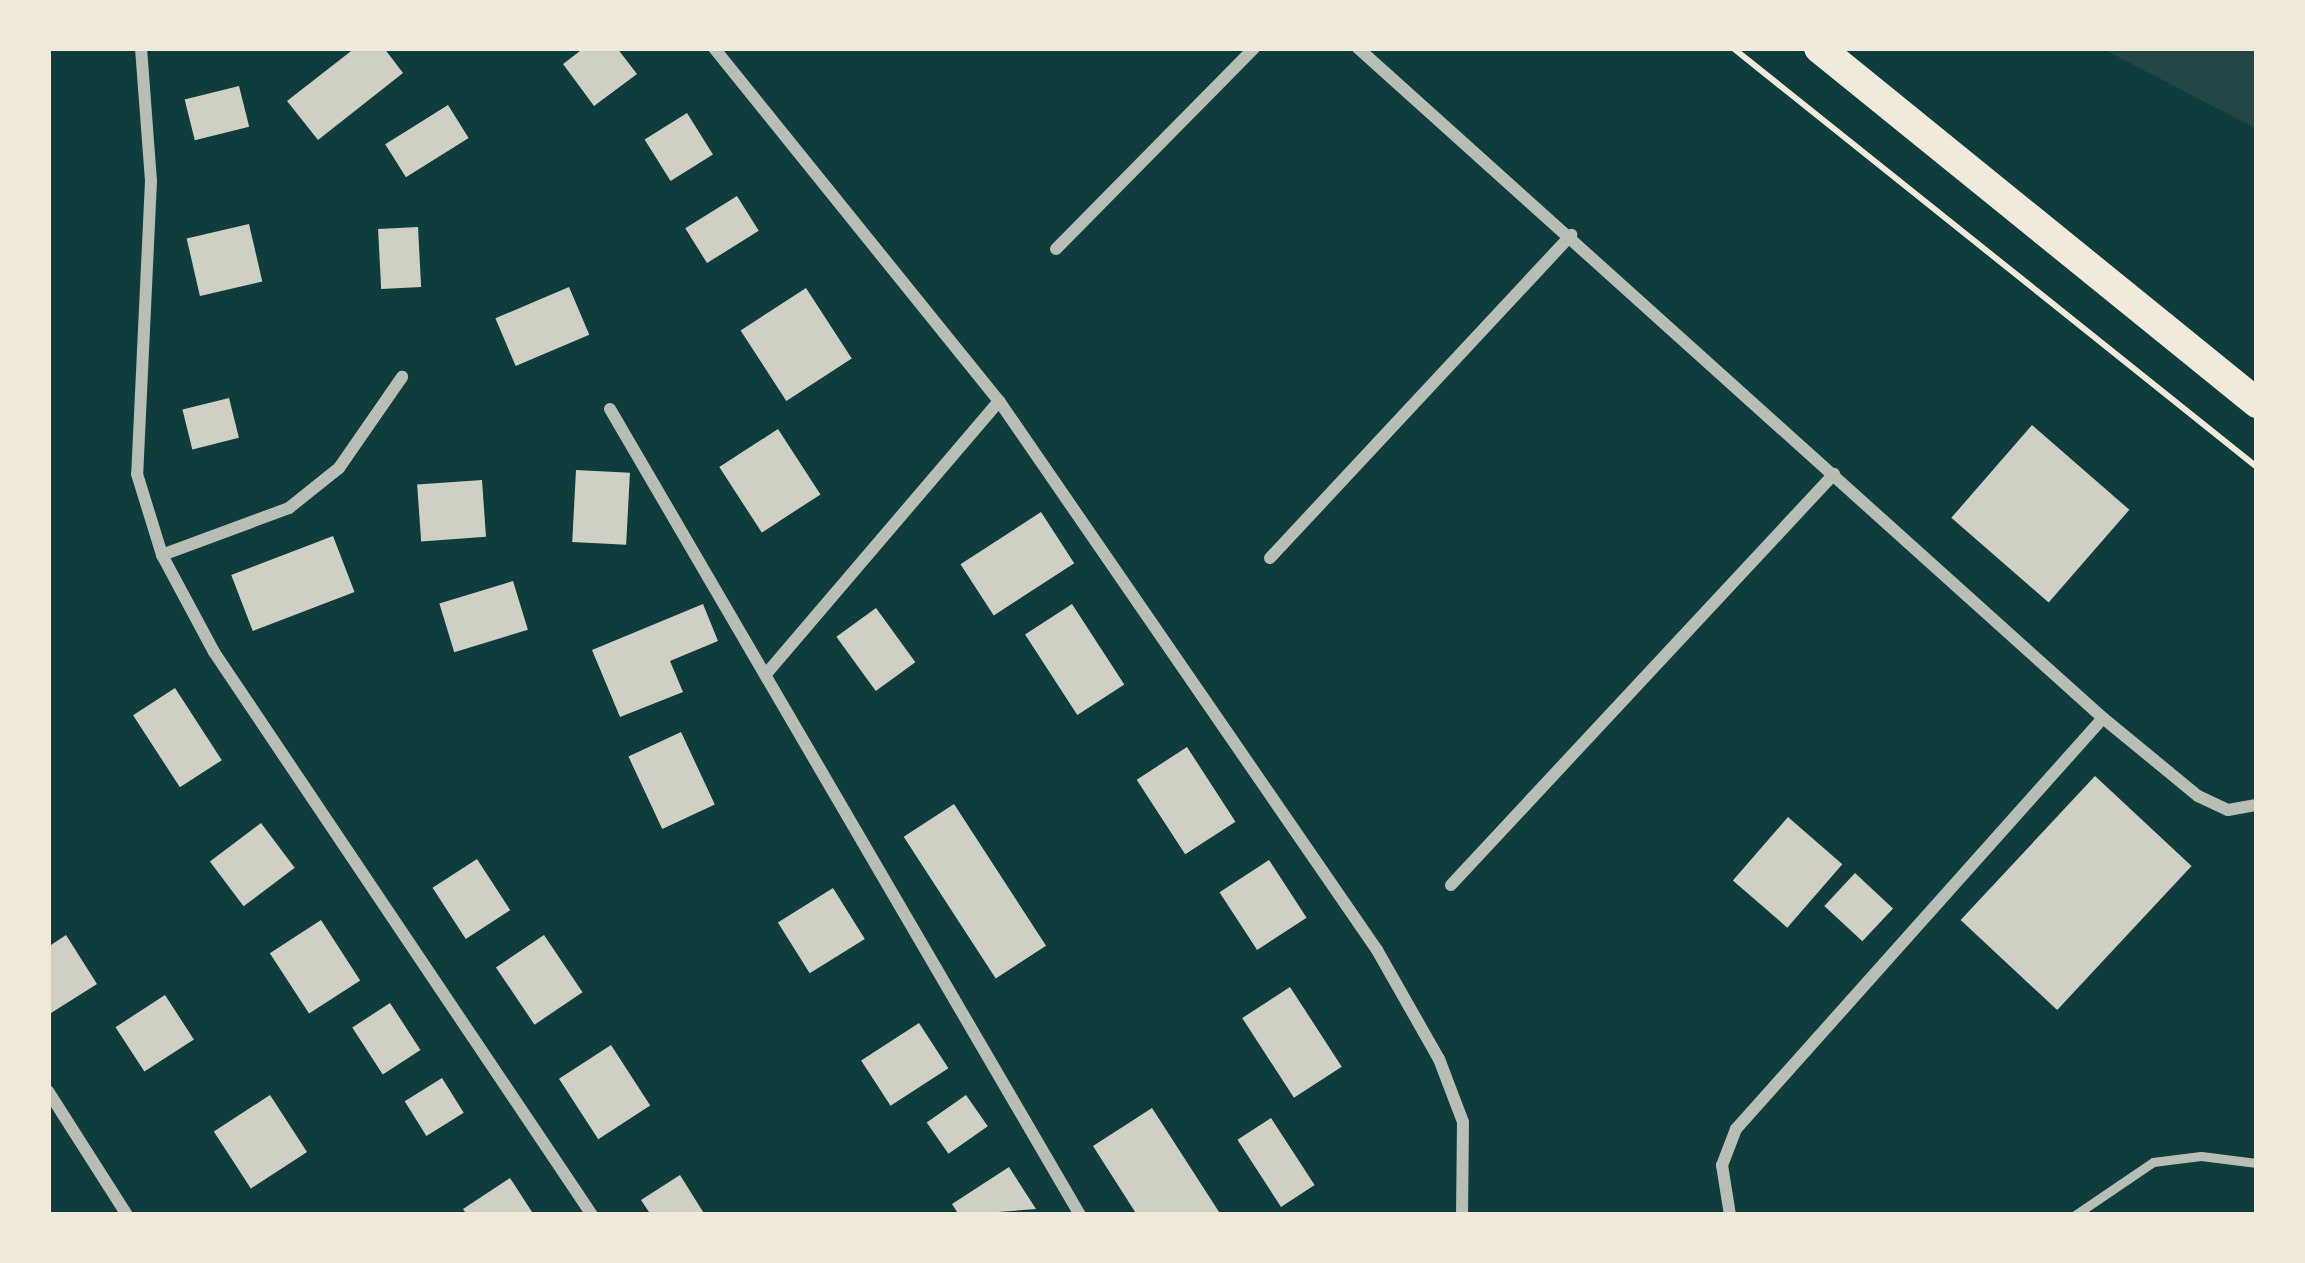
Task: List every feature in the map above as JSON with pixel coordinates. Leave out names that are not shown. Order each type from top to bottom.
[{"type":"main road","points":[[1819,48],[2257,404]]},
{"type":"street","points":[[141,48],[151,181],[137,474],[162,555],[214,652],[592,1215]]},
{"type":"street","points":[[713,48],[999,401],[1410,1005],[1463,1122],[1462,1215]]},
{"type":"street","points":[[1056,249],[1254,48]]},
{"type":"street","points":[[1358,48],[2103,718],[2198,796],[2228,810],[2257,805]]},
{"type":"street","points":[[1270,558],[1571,235]]},
{"type":"street","points":[[162,555],[289,508],[339,468],[402,377]]},
{"type":"street","points":[[766,674],[999,401]]},
{"type":"street","points":[[610,410],[1080,1215]]},
{"type":"street","points":[[1450,886],[1834,474]]},
{"type":"street","points":[[1730,1215],[1722,1165],[1736,1129],[2103,718]]},
{"type":"street","points":[[48,1091],[127,1215]]},
{"type":"lane","points":[[2075,1215],[2153,1162],[2201,1156],[2257,1163]]},
{"type":"path","points":[[1733,48],[2257,467]]},
{"type":"shaded area","points":[[2101,48],[2257,48],[2257,129]]},
{"type":"building","points":[[355,48],[384,48],[403,73],[318,140],[287,101]]},
{"type":"building","points":[[584,48],[617,48],[637,74],[594,106],[563,64]]},
{"type":"building","points":[[239,86],[249,127],[195,140],[185,100]]},
{"type":"building","points":[[448,105],[469,138],[406,177],[385,144]]},
{"type":"building","points":[[687,113],[713,155],[671,181],[645,139]]},
{"type":"building","points":[[737,196],[759,231],[707,263],[685,228]]},
{"type":"building","points":[[249,224],[262,281],[200,296],[187,238]]},
{"type":"building","points":[[418,227],[421,287],[381,289],[378,229]]},
{"type":"building","points":[[569,287],[589,335],[516,366],[495,318]]},
{"type":"building","points":[[806,288],[852,358],[786,401],[741,330]]},
{"type":"building","points":[[229,398],[239,438],[192,449],[182,410]]},
{"type":"building","points":[[2032,425],[2129,510],[2049,602],[1951,518]]},
{"type":"building","points":[[778,429],[820,494],[762,533],[719,467]]},
{"type":"building","points":[[576,470],[630,473],[626,545],[572,542]]},
{"type":"building","points":[[482,480],[486,537],[421,541],[417,485]]},
{"type":"building","points":[[1041,512],[1074,563],[994,615],[960,564]]},
{"type":"building","points":[[333,536],[355,592],[253,631],[231,575]]},
{"type":"building","points":[[513,581],[528,630],[454,652],[439,604]]},
{"type":"building","points":[[703,604],[718,641],[670,661],[683,692],[620,717],[592,650]]},
{"type":"building","points":[[1072,604],[1124,685],[1077,715],[1025,634]]},
{"type":"building","points":[[876,608],[915,662],[876,691],[836,637]]},
{"type":"building","points":[[175,688],[222,760],[180,787],[133,715]]},
{"type":"building","points":[[681,732],[715,805],[662,829],[628,757]]},
{"type":"building","points":[[1187,747],[1235,822],[1185,854],[1137,780]]},
{"type":"building","points":[[2095,776],[2192,866],[2057,1010],[1961,920]]},
{"type":"building","points":[[954,804],[1046,946],[996,978],[904,837]]},
{"type":"building","points":[[1788,817],[1842,864],[1787,928],[1733,880]]},
{"type":"building","points":[[261,823],[295,868],[244,906],[210,862]]},
{"type":"building","points":[[477,859],[510,910],[466,939],[433,888]]},
{"type":"building","points":[[1269,860],[1307,918],[1257,950],[1220,892]]},
{"type":"building","points":[[1855,873],[1893,908],[1862,941],[1824,906]]},
{"type":"building","points":[[833,888],[865,939],[810,973],[778,922]]},
{"type":"building","points":[[321,920],[360,980],[309,1014],[270,953]]},
{"type":"building","points":[[66,935],[97,984],[51,1013],[48,947]]},
{"type":"building","points":[[544,935],[583,992],[535,1025],[496,967]]},
{"type":"building","points":[[1290,987],[1342,1067],[1294,1098],[1242,1018]]},
{"type":"building","points":[[165,995],[194,1039],[144,1072],[116,1027]]},
{"type":"building","points":[[390,1003],[420,1050],[383,1074],[352,1028]]},
{"type":"building","points":[[919,1023],[948,1068],[891,1106],[861,1061]]},
{"type":"building","points":[[611,1045],[650,1105],[598,1139],[559,1079]]},
{"type":"building","points":[[442,1078],[464,1113],[426,1136],[405,1101]]},
{"type":"building","points":[[270,1095],[307,1152],[251,1189],[214,1131]]},
{"type":"building","points":[[966,1095],[988,1126],[948,1154],[927,1123]]},
{"type":"building","points":[[1152,1108],[1221,1215],[1137,1215],[1093,1146]]},
{"type":"building","points":[[1271,1118],[1315,1185],[1281,1207],[1237,1140]]},
{"type":"building","points":[[1009,1167],[1036,1209],[959,1215],[952,1204]]},
{"type":"building","points":[[680,1175],[705,1215],[651,1215],[641,1200]]},
{"type":"building","points":[[510,1178],[534,1215],[467,1215],[463,1209]]}]
